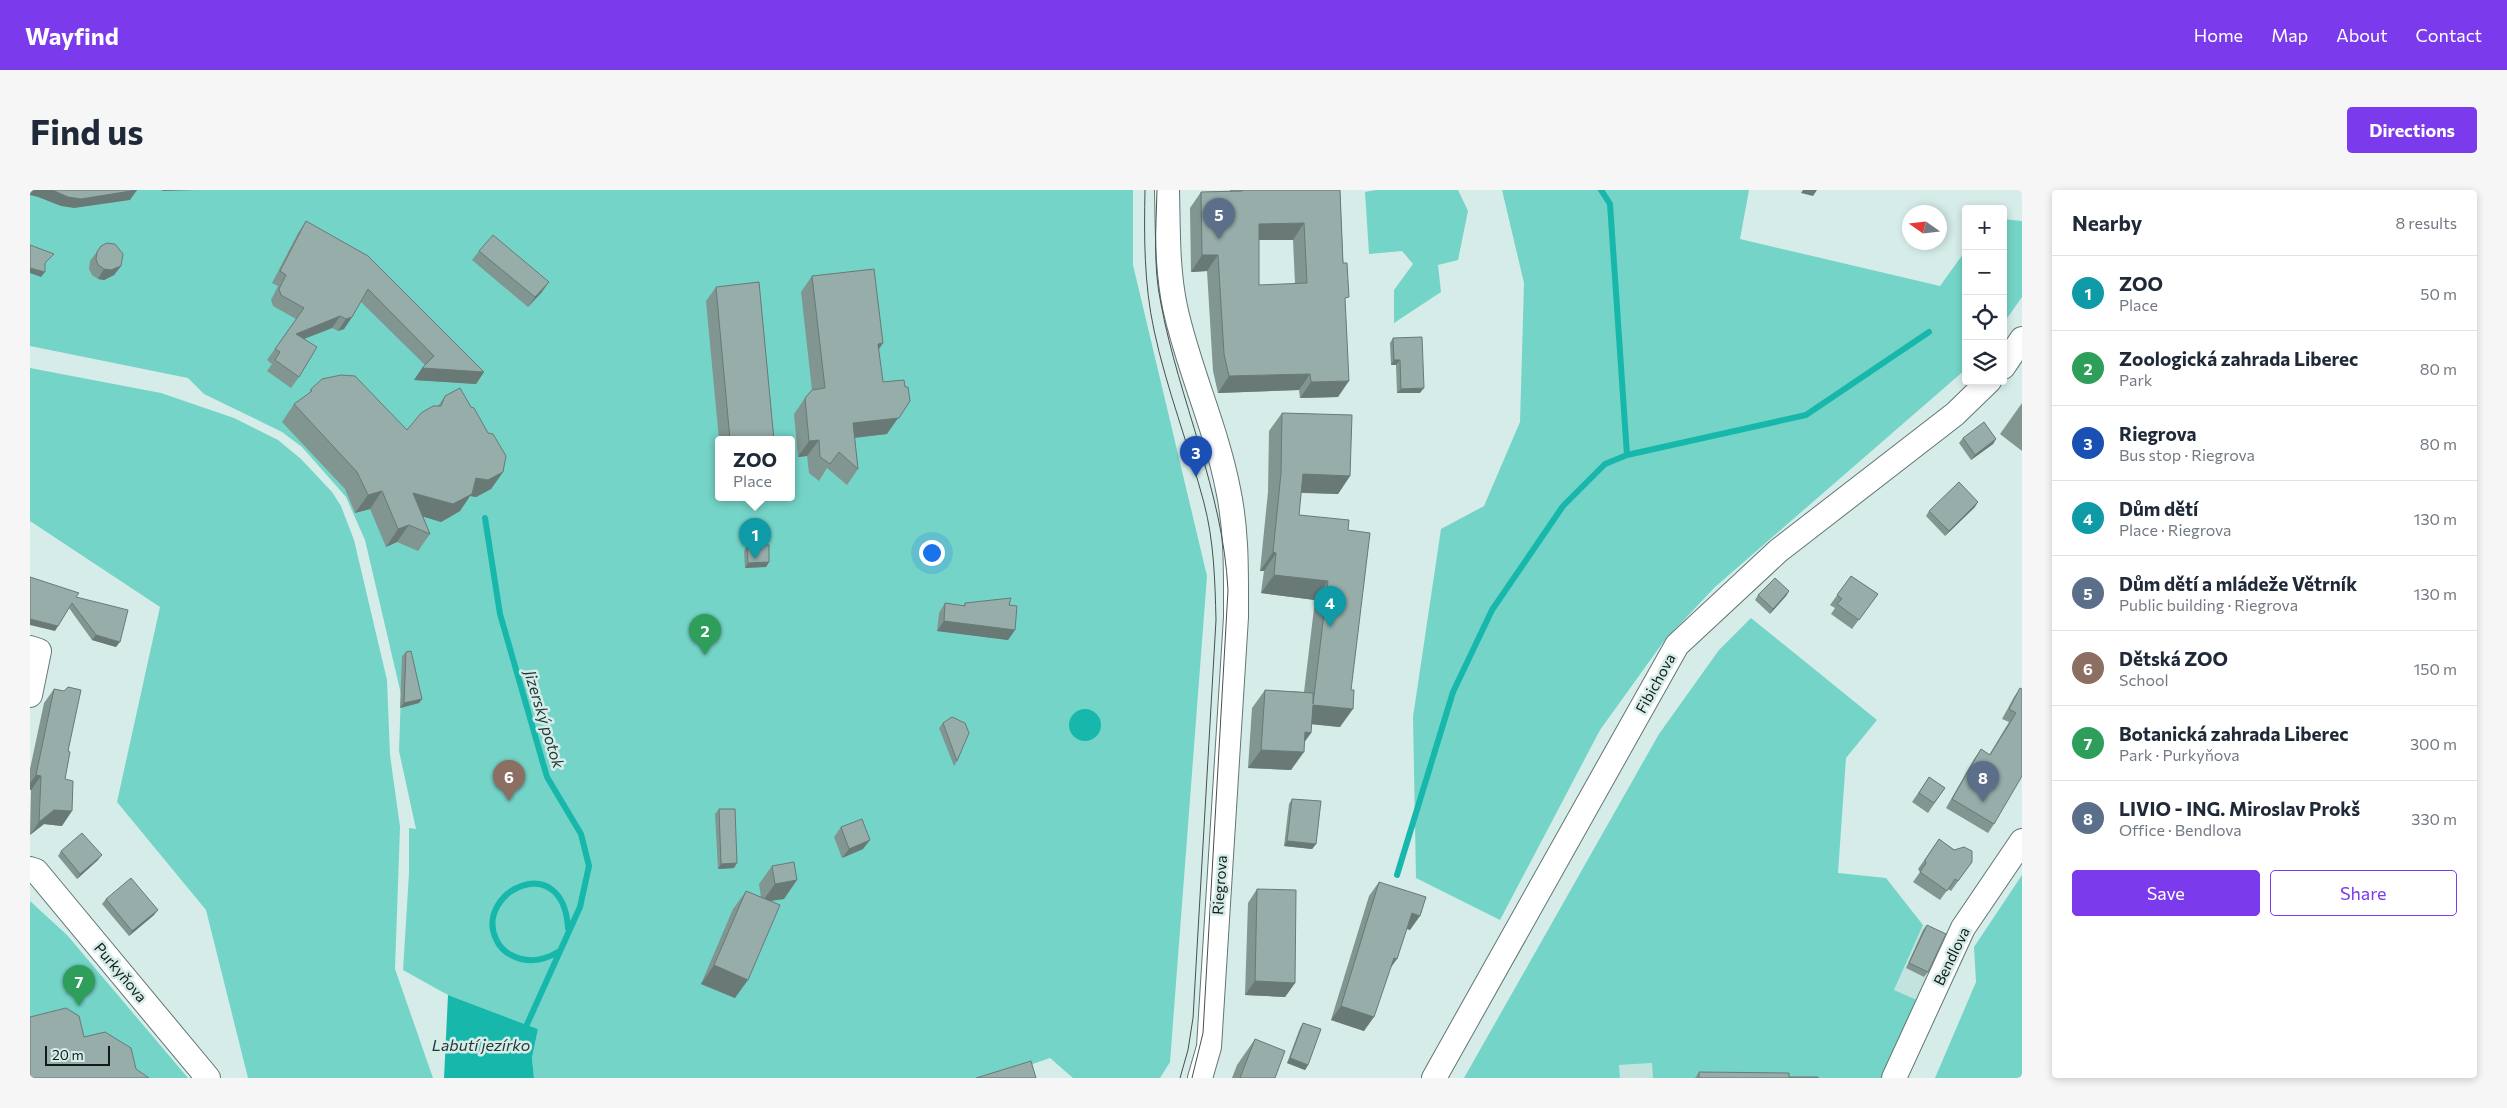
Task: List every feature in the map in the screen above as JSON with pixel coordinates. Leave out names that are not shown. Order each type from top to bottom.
[{"type":"street","name":"Riegrova","points":[[1168,190],[1168,258],[1175,307],[1228,487],[1235,526],[1237,557],[1236,617],[1209,1047],[1200,1078]]},
{"type":"street","points":[[2007,361],[2022,339]]},
{"type":"street","name":"Fibichova","points":[[1434,1078],[1677,645],[1778,551],[1955,414],[1984,385]]},
{"type":"street","points":[[30,648],[39,651],[30,695]]},
{"type":"street","name":"Bendlova","points":[[1894,1078],[1963,928],[2022,841]]},
{"type":"street","name":"Purkyňova","points":[[30,869],[36,871],[208,1078]]},
{"type":"shaded area","points":[[1923,925],[1945,935],[1917,1000],[1894,990]]},
{"type":"shaded area","points":[[1652,1063],[1653,1078],[1620,1078],[1619,1065]]},
{"type":"green space","points":[[30,190],[1133,190],[1133,265],[1207,576],[1170,1062],[1160,1078],[1073,1078],[1050,1058],[1024,1067],[1027,1078],[534,1078],[532,1058],[538,1029],[448,995],[403,970],[409,873],[409,828],[416,829],[399,751],[401,694],[365,540],[346,497],[302,447],[282,432],[204,394],[188,378],[30,346]]},
{"type":"green space","points":[[1376,190],[1458,190],[1468,211],[1458,260],[1438,265],[1441,292],[1394,323],[1394,290],[1413,264],[1402,251],[1369,254],[1365,192]]},
{"type":"green space","points":[[1502,190],[1749,190],[1740,239],[1940,286],[1962,256],[1962,372],[1715,587],[1664,641],[1600,730],[1500,920],[1416,878],[1413,717],[1441,529],[1484,506],[1520,422],[1524,283]]},
{"type":"green space","points":[[2007,219],[2022,221],[2022,297],[2007,318]]},
{"type":"green space","points":[[30,368],[161,393],[234,418],[278,440],[301,459],[332,492],[341,506],[354,540],[387,680],[390,755],[400,827],[395,969],[433,1078],[248,1078],[206,910],[117,802],[160,607],[30,521]]},
{"type":"green space","points":[[1751,618],[1877,720],[1846,758],[1838,873],[1886,878],[1923,925],[1894,990],[1917,1000],[1881,1078],[1653,1078],[1652,1063],[1619,1065],[1620,1078],[1464,1078],[1659,734],[1719,650]]},
{"type":"green space","points":[[2022,875],[2022,1078],[1935,1078],[1976,982],[1974,947]]},
{"type":"green space","points":[[30,901],[67,935],[188,1078],[30,1078]]},
{"type":"water","points":[[1085,709],[1097,713],[1101,725],[1097,737],[1085,741],[1073,737],[1069,725],[1073,713]]},
{"type":"water","name":"Labutí jezírko","points":[[448,995],[538,1029],[532,1058],[534,1078],[444,1078]]},
{"type":"building","points":[[52,190],[137,190],[81,199],[68,197]]},
{"type":"building","points":[[1340,190],[1343,263],[1347,263],[1349,297],[1345,298],[1349,381],[1311,382],[1310,374],[1229,376],[1224,354],[1218,255],[1202,255],[1201,192]],"holes":[[[1304,223],[1307,283],[1259,285],[1259,224]]]},
{"type":"building","points":[[306,221],[368,256],[484,372],[422,368],[434,356],[368,289],[352,317],[346,319],[340,316],[296,334],[317,347],[299,377],[275,360],[280,352],[275,349],[304,308],[281,295],[279,289],[286,275],[280,271]]},
{"type":"building","points":[[493,235],[549,282],[535,297],[479,251]]},
{"type":"building","points":[[107,243],[115,244],[123,254],[121,266],[111,270],[104,269],[98,265],[96,259],[97,252],[101,246]]},
{"type":"building","points":[[30,245],[54,254],[45,263],[45,272],[30,268]]},
{"type":"building","points":[[874,269],[883,343],[878,344],[883,382],[904,380],[905,387],[908,387],[910,401],[899,418],[853,423],[858,469],[839,452],[830,464],[820,457],[819,440],[809,441],[805,398],[812,390],[825,388],[812,276]]},
{"type":"building","points":[[759,282],[774,436],[730,436],[716,287]]},
{"type":"building","points":[[1422,337],[1424,388],[1401,389],[1400,360],[1394,360],[1393,338]]},
{"type":"building","points":[[341,375],[355,376],[407,430],[421,413],[433,406],[441,406],[445,396],[460,388],[488,433],[493,434],[506,456],[503,472],[488,480],[476,478],[472,494],[453,504],[413,493],[430,534],[409,525],[398,529],[382,491],[368,495],[357,472],[294,404],[312,391],[310,390],[322,379]]},
{"type":"building","points":[[1282,413],[1352,415],[1350,476],[1303,474],[1299,515],[1349,520],[1348,530],[1370,533],[1351,690],[1354,690],[1353,709],[1313,705],[1311,733],[1305,732],[1304,752],[1261,750],[1265,690],[1313,693],[1313,704],[1328,581],[1274,575],[1276,553],[1273,552],[1281,473]]},
{"type":"building","points":[[1984,422],[1996,439],[1975,455],[1963,438]]},
{"type":"building","points":[[1959,482],[1978,502],[1949,531],[1929,511]]},
{"type":"building","points":[[769,545],[769,562],[748,563],[747,546]]},
{"type":"building","points":[[1851,576],[1878,594],[1859,620],[1837,604],[1842,599],[1837,595]]},
{"type":"building","points":[[30,577],[79,593],[76,597],[128,610],[120,642],[96,635],[72,603],[58,626],[30,619]]},
{"type":"building","points":[[1775,578],[1789,591],[1773,609],[1758,595]]},
{"type":"building","points":[[1011,598],[1009,605],[1017,606],[1015,630],[944,621],[945,603],[965,606],[965,603]]},
{"type":"building","points":[[411,651],[422,699],[404,703],[406,652]]},
{"type":"building","points":[[68,687],[81,690],[68,751],[70,752],[65,779],[73,781],[72,811],[54,810],[39,822],[41,776],[36,775],[54,689],[64,691]]},
{"type":"building","points":[[2020,688],[2022,689],[2022,776],[1994,824],[1952,799],[1981,749],[1990,755],[2016,713],[2009,709]]},
{"type":"building","points":[[952,717],[965,723],[969,733],[957,761],[943,723]]},
{"type":"building","points":[[1929,777],[1945,788],[1934,803],[1919,793]]},
{"type":"building","points":[[1292,799],[1321,801],[1316,844],[1287,841]]},
{"type":"building","points":[[719,809],[735,809],[737,863],[721,864]]},
{"type":"building","points":[[862,819],[870,840],[849,849],[841,827]]},
{"type":"building","points":[[82,833],[102,855],[80,874],[61,851]]},
{"type":"building","points":[[1939,839],[1954,850],[1964,847],[1972,851],[1972,862],[1958,881],[1955,879],[1947,891],[1920,872],[1926,863],[1925,860]]},
{"type":"building","points":[[794,862],[797,880],[775,884],[772,866]]},
{"type":"building","points":[[131,878],[158,910],[132,931],[106,899]]},
{"type":"building","points":[[1379,882],[1426,897],[1420,916],[1412,913],[1397,959],[1394,958],[1374,1017],[1341,1006]]},
{"type":"building","points":[[1257,889],[1296,890],[1295,983],[1255,981]]},
{"type":"building","points":[[746,891],[780,905],[748,980],[714,965]]},
{"type":"building","points":[[1927,925],[1946,934],[1928,972],[1909,963]]},
{"type":"building","points":[[66,1008],[79,1016],[84,1037],[105,1032],[131,1048],[136,1069],[149,1078],[30,1078],[30,1017]]},
{"type":"building","points":[[1303,1023],[1321,1029],[1308,1065],[1290,1058]]},
{"type":"building","points":[[1255,1039],[1285,1051],[1275,1078],[1240,1078]]},
{"type":"building","points":[[1031,1061],[1036,1078],[976,1078]]},
{"type":"building","points":[[1699,1072],[1789,1073],[1789,1077],[1818,1078],[1699,1078]]},
{"type":"waterway","points":[[1397,875],[1453,692],[1492,610],[1563,506],[1605,464],[1627,455],[1610,204],[1601,190]]},
{"type":"waterway","points":[[1627,455],[1806,415],[1929,332]]},
{"type":"waterway","name":"Jizerský potok","points":[[485,518],[500,614],[547,777],[581,834],[589,866],[580,907],[524,1031]]},
{"type":"waterway","points":[[558,952],[547,958],[535,960],[523,960],[506,952],[496,939],[493,922],[497,906],[508,894],[522,886],[537,884],[552,889],[563,904],[568,928]]},
{"type":"tram line","points":[[1145,190],[1145,260],[1151,313],[1165,373],[1207,517],[1212,546],[1215,591],[1216,620],[1193,1018],[1188,1050],[1180,1078]]},
{"type":"tram line","points":[[1157,190],[1156,261],[1158,290],[1178,375],[1218,517],[1228,590],[1203,1033],[1192,1078]]},
{"type":"place","name":"Dům dětí a mládeže Větrník","points":[[1219,239]]},
{"type":"place","name":"Riegrova","points":[[1196,477]]},
{"type":"place","name":"ZOO","points":[[755,559]]},
{"type":"place","name":"Dům dětí","points":[[1330,627]]},
{"type":"place","name":"Zoologická zahrada Liberec","points":[[705,655]]},
{"type":"place","name":"Dětská ZOO","points":[[509,801]]},
{"type":"place","name":"LIVIO - ING. Miroslav Prokš","points":[[1983,802]]},
{"type":"place","name":"Botanická zahrada Liberec","points":[[79,1006]]}]
